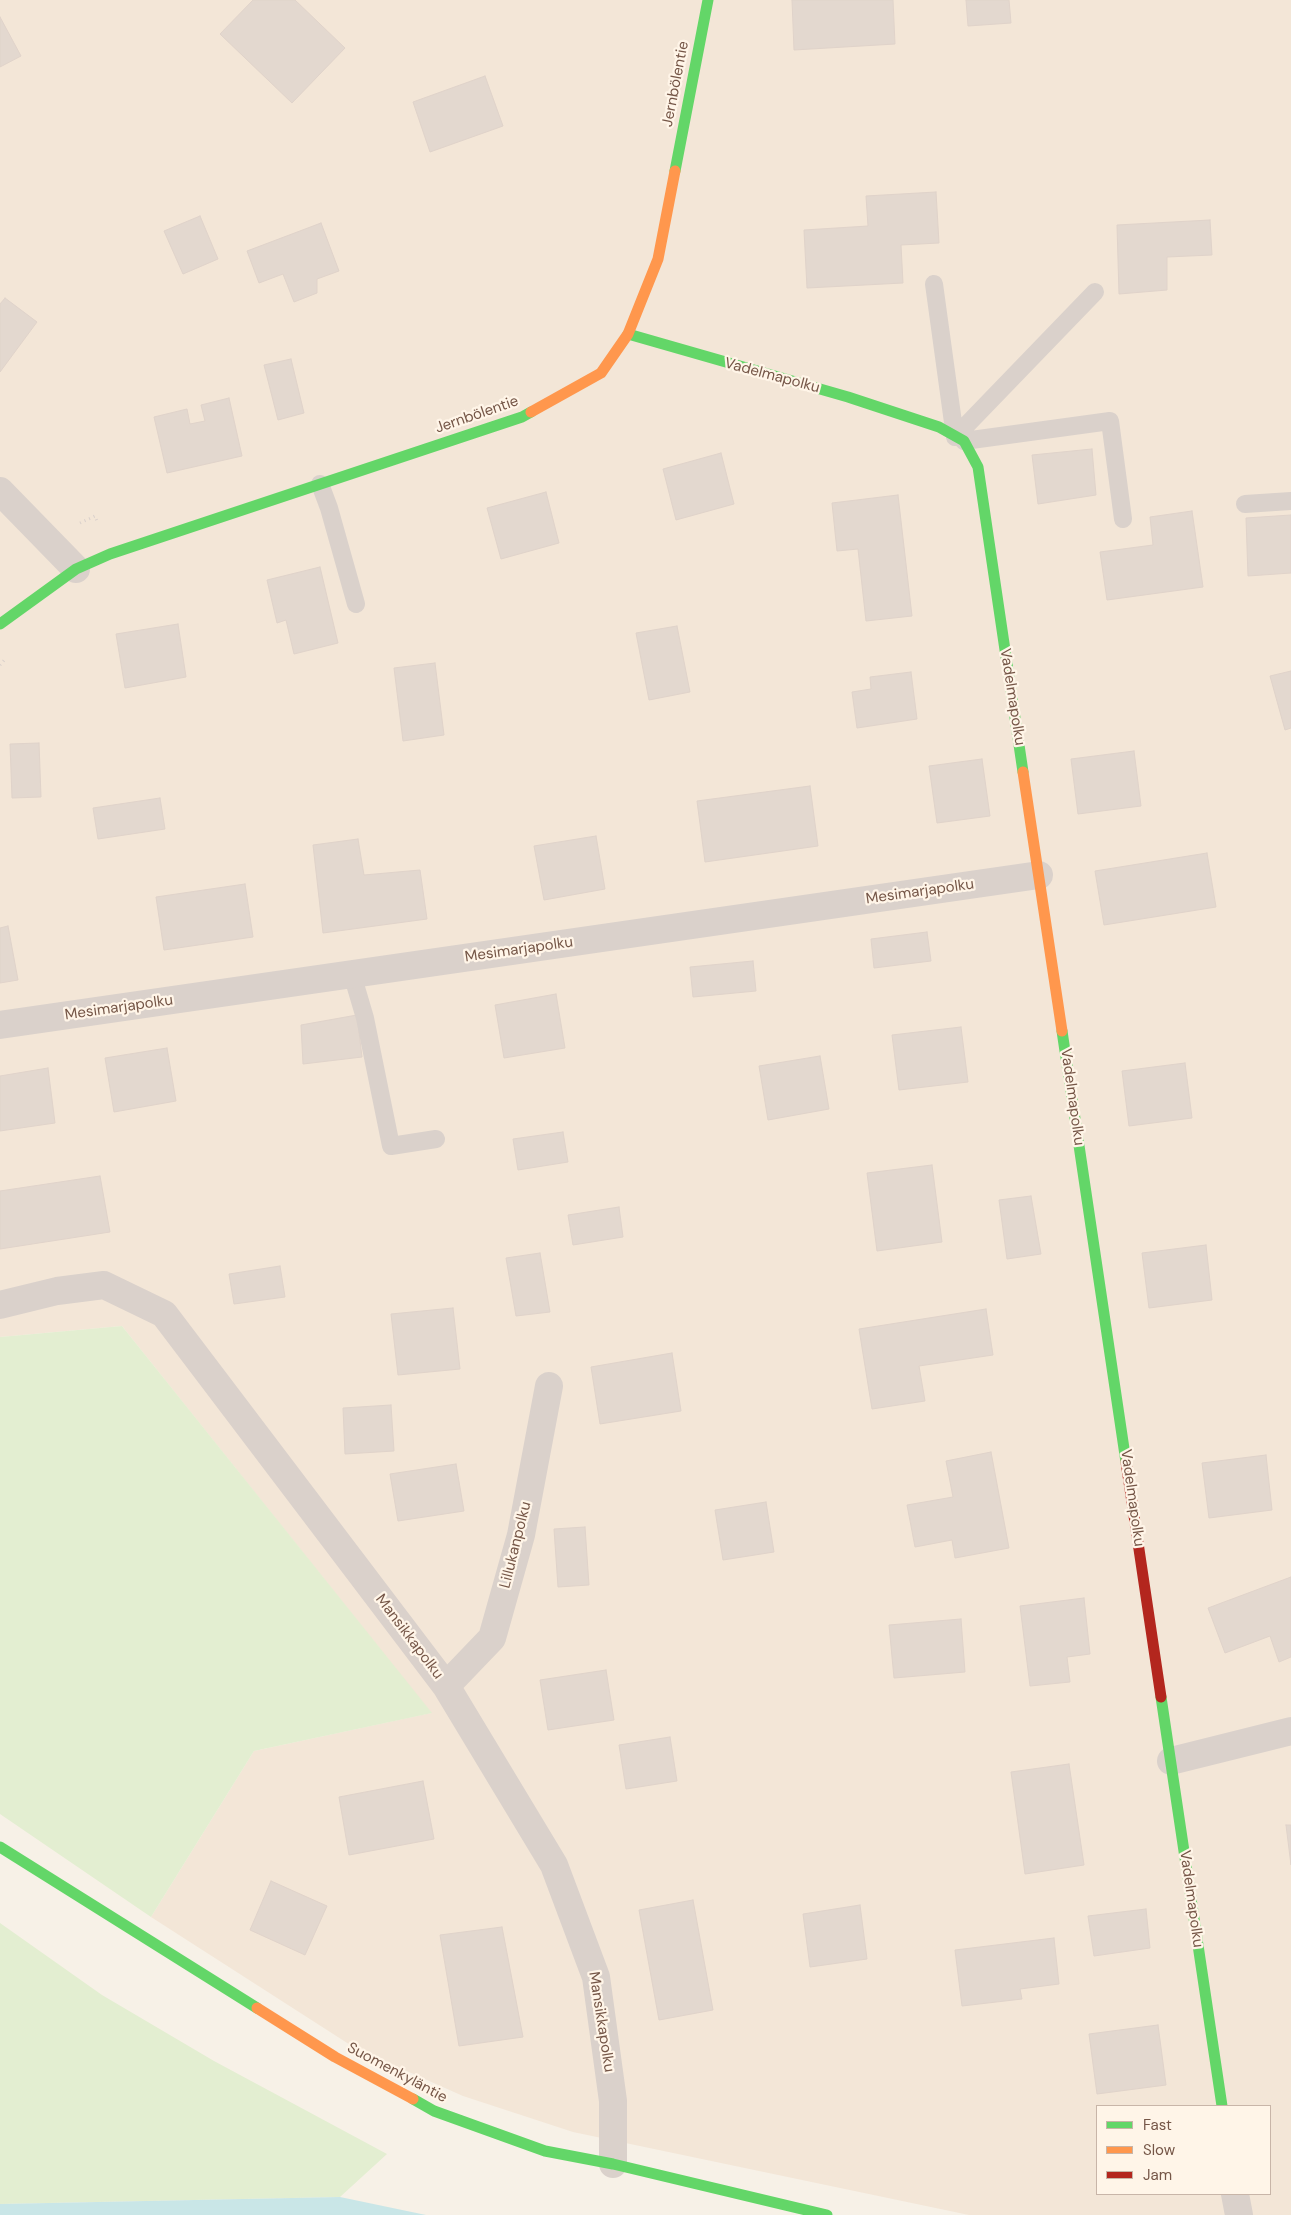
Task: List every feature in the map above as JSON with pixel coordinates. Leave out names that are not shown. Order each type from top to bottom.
[{"type":"street","name":"Jernbölentie","points":[[0,624],[76,568],[124,548],[522,417],[601,373],[628,334],[658,258],[708,0]]},
{"type":"street","name":"Vadelmapolku","points":[[628,334],[848,397],[939,428],[960,439],[978,467],[1222,2105]]},
{"type":"street","points":[[0,491],[76,568]]},
{"type":"street","name":"Mesimarjapolku","points":[[0,1025],[1039,875]]},
{"type":"street","name":"Mansikkapolku","points":[[0,1305],[57,1291],[104,1285],[164,1314],[446,1686],[554,1865],[596,1976],[613,2101],[613,2164]]},
{"type":"street","name":"Lillukanpolku","points":[[446,1686],[492,1638],[521,1535],[549,1386]]},
{"type":"street","points":[[1171,1760],[1291,1731]]},
{"type":"street","name":"Suomenkyläntie","points":[[0,1847],[335,2057],[434,2112],[545,2150],[613,2164],[827,2215]]},
{"type":"street","points":[[1236,2195],[1239,2215]]},
{"type":"lane","points":[[934,284],[960,439]]},
{"type":"lane","points":[[960,439],[1095,292]]},
{"type":"lane","points":[[960,439],[1110,421],[1123,520]]},
{"type":"lane","points":[[320,484],[329,508],[356,604]]},
{"type":"lane","points":[[1246,504],[1291,501]]},
{"type":"lane","points":[[352,974],[365,1018],[391,1146],[436,1139]]},
{"type":"path","points":[[0,665],[6,657]]},
{"type":"shaded area","points":[[0,0],[1291,0],[1291,2215],[969,2215],[573,2132],[463,2096],[355,2048],[151,1917],[254,1751],[431,1713],[122,1326],[0,1337]]},
{"type":"green space","points":[[122,1326],[432,1713],[254,1751],[151,1917],[0,1814],[0,1337]]},
{"type":"green space","points":[[0,1923],[102,1995],[214,2061],[387,2154],[340,2197],[0,2204]]},
{"type":"water","points":[[340,2197],[426,2215],[0,2215],[0,2204]]},
{"type":"building","points":[[253,0],[295,0],[345,48],[292,103],[220,34]]},
{"type":"building","points":[[792,0],[893,0],[895,44],[794,50]]},
{"type":"building","points":[[966,0],[1009,0],[1011,23],[968,26]]},
{"type":"building","points":[[0,17],[21,56],[0,67]]},
{"type":"building","points":[[485,76],[503,126],[430,152],[413,102]]},
{"type":"building","points":[[936,192],[939,243],[901,245],[903,283],[807,288],[804,230],[868,226],[866,196]]},
{"type":"building","points":[[200,216],[218,259],[183,274],[164,231]]},
{"type":"building","points":[[1210,220],[1212,255],[1167,257],[1167,290],[1119,294],[1117,225]]},
{"type":"building","points":[[321,223],[339,271],[317,279],[317,293],[294,302],[283,274],[259,283],[247,251]]},
{"type":"building","points":[[5,298],[37,322],[0,372],[0,304]]},
{"type":"building","points":[[291,359],[304,413],[278,420],[264,365]]},
{"type":"building","points":[[229,398],[242,456],[167,473],[154,417],[187,409],[190,424],[205,421],[201,405]]},
{"type":"building","points":[[1092,449],[1096,495],[1038,504],[1032,455]]},
{"type":"building","points":[[721,453],[734,504],[676,520],[663,469]]},
{"type":"building","points":[[546,492],[559,543],[501,559],[487,508]]},
{"type":"building","points":[[898,495],[912,616],[866,621],[858,549],[837,551],[832,503]]},
{"type":"building","points":[[1192,511],[1203,587],[1107,600],[1100,552],[1153,545],[1150,517]]},
{"type":"building","points":[[1291,515],[1291,573],[1248,576],[1246,518]]},
{"type":"building","points":[[320,567],[338,643],[294,654],[286,620],[277,623],[267,580]]},
{"type":"building","points":[[178,624],[186,677],[125,688],[116,634]]},
{"type":"building","points":[[677,626],[690,692],[649,700],[636,633]]},
{"type":"building","points":[[435,663],[444,735],[403,741],[394,668]]},
{"type":"building","points":[[1291,671],[1291,728],[1285,730],[1270,676]]},
{"type":"building","points":[[911,672],[917,719],[857,728],[852,692],[871,689],[870,677]]},
{"type":"building","points":[[39,743],[41,797],[12,798],[10,744]]},
{"type":"building","points":[[1134,751],[1141,806],[1078,814],[1071,759]]},
{"type":"building","points":[[982,759],[990,816],[937,823],[929,766]]},
{"type":"building","points":[[810,786],[818,846],[705,862],[697,801]]},
{"type":"building","points":[[160,798],[165,829],[98,839],[93,808]]},
{"type":"building","points":[[596,836],[605,889],[544,900],[534,846]]},
{"type":"building","points":[[358,839],[364,875],[420,870],[427,919],[323,933],[313,845]]},
{"type":"building","points":[[1207,853],[1216,907],[1104,925],[1095,871]]},
{"type":"building","points":[[245,884],[253,937],[164,950],[156,897]]},
{"type":"building","points":[[8,926],[18,980],[0,983],[0,928]]},
{"type":"building","points":[[927,932],[931,961],[874,968],[871,939]]},
{"type":"building","points":[[753,961],[756,991],[693,997],[690,967]]},
{"type":"building","points":[[556,994],[565,1048],[504,1058],[495,1005]]},
{"type":"building","points":[[357,1015],[362,1057],[303,1064],[301,1025]]},
{"type":"building","points":[[961,1027],[968,1082],[899,1090],[892,1035]]},
{"type":"building","points":[[167,1048],[176,1101],[114,1112],[105,1058]]},
{"type":"building","points":[[820,1056],[829,1109],[768,1120],[759,1066]]},
{"type":"building","points":[[1185,1063],[1192,1118],[1129,1126],[1122,1071]]},
{"type":"building","points":[[48,1068],[55,1123],[0,1131],[0,1076]]},
{"type":"building","points":[[563,1132],[568,1162],[518,1170],[513,1139]]},
{"type":"building","points":[[932,1165],[942,1242],[877,1251],[867,1173]]},
{"type":"building","points":[[100,1176],[110,1232],[0,1249],[0,1191]]},
{"type":"building","points":[[1031,1196],[1041,1254],[1007,1259],[999,1200]]},
{"type":"building","points":[[619,1207],[623,1237],[573,1245],[568,1215]]},
{"type":"building","points":[[1206,1245],[1212,1300],[1149,1308],[1142,1253]]},
{"type":"building","points":[[540,1253],[550,1312],[516,1316],[506,1258]]},
{"type":"building","points":[[280,1266],[285,1297],[234,1304],[229,1274]]},
{"type":"building","points":[[453,1308],[460,1369],[398,1375],[391,1314]]},
{"type":"building","points":[[986,1309],[993,1355],[919,1366],[925,1401],[872,1409],[859,1329]]},
{"type":"building","points":[[672,1353],[681,1411],[600,1424],[591,1367]]},
{"type":"building","points":[[391,1405],[394,1451],[345,1454],[343,1408]]},
{"type":"building","points":[[991,1452],[1009,1548],[955,1558],[952,1540],[915,1547],[907,1505],[953,1497],[946,1461]]},
{"type":"building","points":[[1266,1455],[1272,1510],[1209,1518],[1202,1463]]},
{"type":"building","points":[[456,1464],[464,1511],[398,1521],[390,1474]]},
{"type":"building","points":[[766,1502],[774,1552],[723,1560],[715,1510]]},
{"type":"building","points":[[585,1527],[589,1585],[558,1587],[554,1529]]},
{"type":"building","points":[[1291,1577],[1291,1657],[1279,1662],[1270,1636],[1225,1653],[1208,1608]]},
{"type":"building","points":[[1084,1598],[1090,1654],[1067,1657],[1070,1682],[1030,1686],[1020,1606]]},
{"type":"building","points":[[961,1619],[965,1672],[894,1678],[889,1625]]},
{"type":"building","points":[[606,1670],[614,1720],[548,1730],[540,1680]]},
{"type":"building","points":[[670,1737],[677,1781],[626,1789],[619,1745]]},
{"type":"building","points":[[1069,1764],[1084,1865],[1025,1874],[1011,1772]]},
{"type":"building","points":[[423,1781],[434,1839],[349,1855],[339,1797]]},
{"type":"building","points":[[1286,1825],[1291,1825],[1291,1865]]},
{"type":"building","points":[[271,1881],[327,1906],[305,1955],[250,1930]]},
{"type":"building","points":[[693,1900],[713,2010],[659,2020],[639,1910]]},
{"type":"building","points":[[860,1905],[867,1959],[810,1967],[803,1914]]},
{"type":"building","points":[[1146,1909],[1150,1948],[1094,1956],[1088,1916]]},
{"type":"building","points":[[502,1927],[523,2037],[459,2046],[440,1935]]},
{"type":"building","points":[[1054,1938],[1059,1984],[1020,1989],[1022,1999],[962,2006],[955,1950]]},
{"type":"building","points":[[1158,2025],[1166,2085],[1097,2094],[1089,2034]]},
{"type":"traffic: fast","points":[[675,171],[708,0]]},
{"type":"traffic: fast","points":[[628,334],[848,397],[939,427],[964,441],[978,467],[1023,772]]},
{"type":"traffic: fast","points":[[0,624],[76,569],[110,554],[522,417],[531,412]]},
{"type":"traffic: fast","points":[[1062,1031],[1126,1462]]},
{"type":"traffic: fast","points":[[1161,1697],[1222,2105]]},
{"type":"traffic: fast","points":[[0,1847],[257,2008]]},
{"type":"traffic: fast","points":[[413,2099],[434,2111],[545,2151],[613,2164],[827,2215]]},
{"type":"traffic: slow","points":[[531,412],[601,373],[628,334],[658,259],[675,171]]},
{"type":"traffic: slow","points":[[1023,772],[1062,1031]]},
{"type":"traffic: slow","points":[[257,2008],[335,2057],[413,2099]]},
{"type":"traffic: jam","points":[[1126,1462],[1161,1697]]}]
